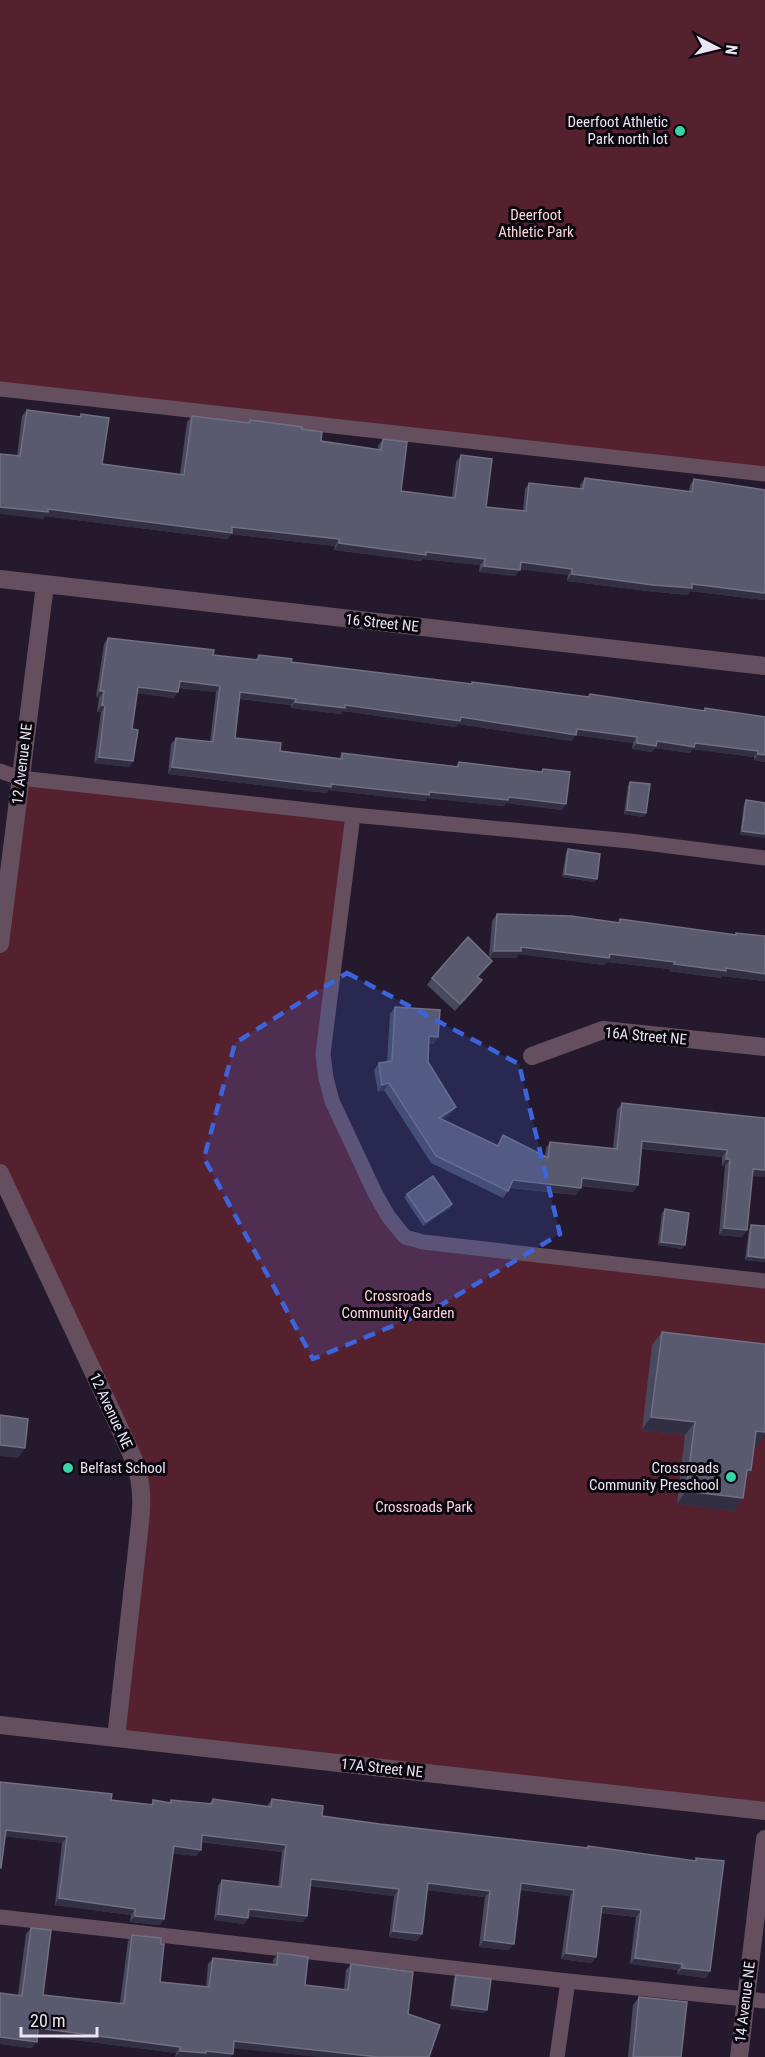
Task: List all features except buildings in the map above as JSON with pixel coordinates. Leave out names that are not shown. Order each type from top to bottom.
[{"type":"street","name":"16 Street NE","points":[[0,579],[765,666]]},
{"type":"street","name":"12 Avenue NE","points":[[0,944],[45,585]]},
{"type":"street","name":"16A Street NE","points":[[532,1056],[603,1030],[765,1047]]},
{"type":"street","name":"12 Avenue NE","points":[[0,1173],[119,1427],[140,1483],[141,1512],[116,1738]]},
{"type":"street","name":"17A Street NE","points":[[0,1725],[765,1811]]},
{"type":"street","name":"14 Avenue NE","points":[[739,2057],[765,1839]]},
{"type":"lane","points":[[0,389],[765,474]]},
{"type":"lane","points":[[0,771],[20,778],[353,815],[630,841],[765,858]]},
{"type":"lane","points":[[353,815],[322,1053],[332,1101],[375,1194],[405,1238],[423,1242],[765,1281]]},
{"type":"lane","points":[[0,1917],[765,2001]]},
{"type":"lane","points":[[557,2057],[568,1981]]},
{"type":"highlighted area","points":[[347,973],[519,1064],[560,1234],[436,1308],[313,1359],[204,1158],[235,1043]]},
{"type":"green space","name":"Deerfoot Athletic Park","points":[[0,0],[765,0],[765,474],[0,389]]},
{"type":"green space","name":"Crossroads Park","points":[[20,778],[353,815],[326,1078],[405,1237],[765,1281],[765,1811],[116,1738],[140,1483],[0,1173],[0,944]]},
{"type":"place","name":"Deerfoot Athletic Park north lot","points":[[680,131]]},
{"type":"place","name":"Belfast School","points":[[68,1468]]},
{"type":"place","name":"Crossroads Community Preschool","points":[[731,1477]]},
{"type":"park label","name":"Crossroads Community Garden","points":[[398,1304]]}]
